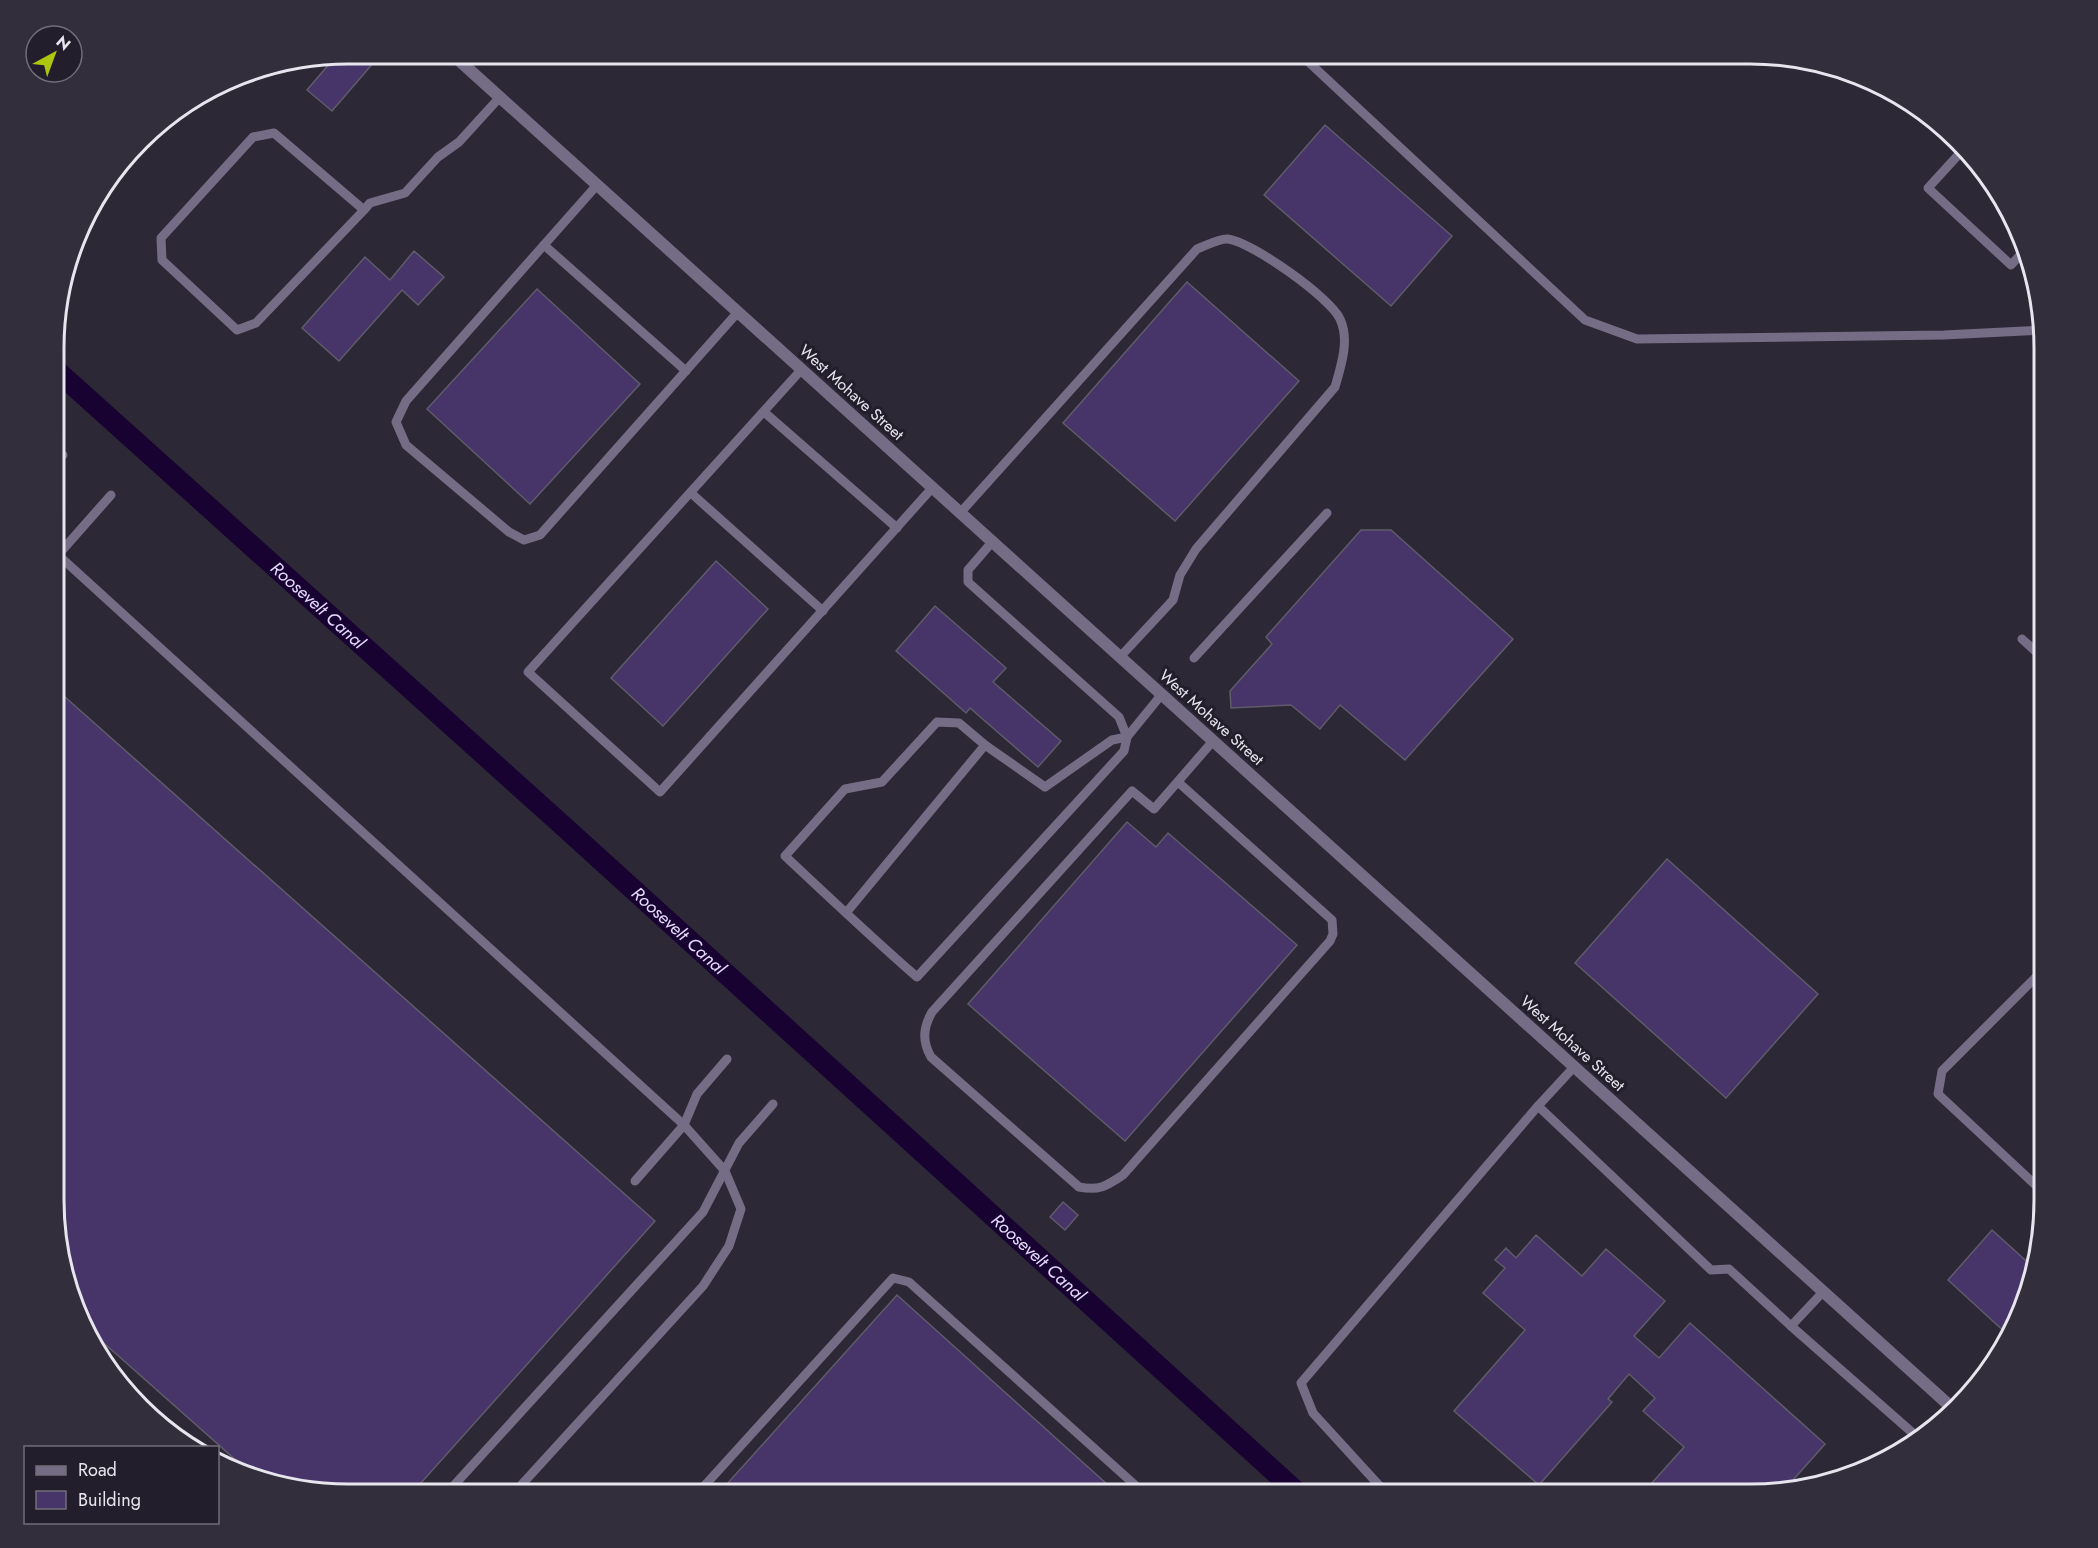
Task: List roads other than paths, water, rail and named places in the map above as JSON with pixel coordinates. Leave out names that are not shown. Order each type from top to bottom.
[{"type":"street","name":"West Mohave Street","points":[[463,64],[1947,1403]]},
{"type":"lane","points":[[1311,64],[1585,320],[1637,339],[1944,335],[2033,331]]},
{"type":"lane","points":[[364,210],[274,133],[253,137],[161,238],[162,260],[237,330],[256,323],[364,210],[370,203],[405,193],[438,157],[459,142],[500,97]]},
{"type":"lane","points":[[1958,156],[1928,188],[2011,265],[2018,257]]},
{"type":"lane","points":[[597,185],[406,401],[396,422],[406,445],[509,532],[524,540],[540,535],[738,312]]},
{"type":"lane","points":[[961,512],[1197,249],[1226,239],[1249,245],[1271,258],[1325,301],[1340,318],[1345,341],[1335,387],[1196,549],[1180,575],[1173,600],[1120,657]]},
{"type":"lane","points":[[544,245],[686,371]]},
{"type":"lane","points":[[802,369],[528,672],[651,784],[660,792],[933,487]]},
{"type":"lane","points":[[764,412],[897,528]]},
{"type":"lane","points":[[691,492],[823,611]]},
{"type":"lane","points":[[64,546],[111,495]]},
{"type":"lane","points":[[1194,658],[1327,513]]},
{"type":"lane","points":[[993,541],[968,570],[968,582],[1119,717],[1126,737],[1124,751],[917,977],[846,913],[785,856],[845,789],[882,782],[937,722],[959,723],[985,745],[1045,787],[1112,740],[1126,737],[1162,694]]},
{"type":"lane","points":[[64,560],[684,1125],[725,1171],[741,1209],[729,1246],[703,1286],[522,1484]]},
{"type":"lane","points":[[2022,639],[2034,650]]},
{"type":"lane","points":[[1178,782],[1332,921],[1333,934],[1330,941],[1123,1174],[1107,1186],[1094,1190],[1079,1187],[931,1057],[924,1045],[927,1022],[932,1012],[1132,790],[1154,809],[1214,741]]},
{"type":"lane","points":[[846,913],[985,745]]},
{"type":"lane","points":[[2034,979],[1942,1071],[1938,1094],[2034,1184]]},
{"type":"lane","points":[[635,1181],[684,1125],[697,1094],[727,1059]]},
{"type":"lane","points":[[1378,1484],[1313,1413],[1301,1383],[1574,1066]]},
{"type":"lane","points":[[455,1484],[703,1212],[739,1143],[773,1104]]},
{"type":"lane","points":[[1538,1106],[1711,1270],[1729,1269],[1912,1432]]},
{"type":"lane","points":[[706,1484],[892,1278],[909,1282],[1134,1484]]},
{"type":"lane","points":[[1791,1326],[1823,1292]]},
{"type":"waterway","name":"Roosevelt Canal","points":[[64,377],[560,823],[1288,1484]]}]
